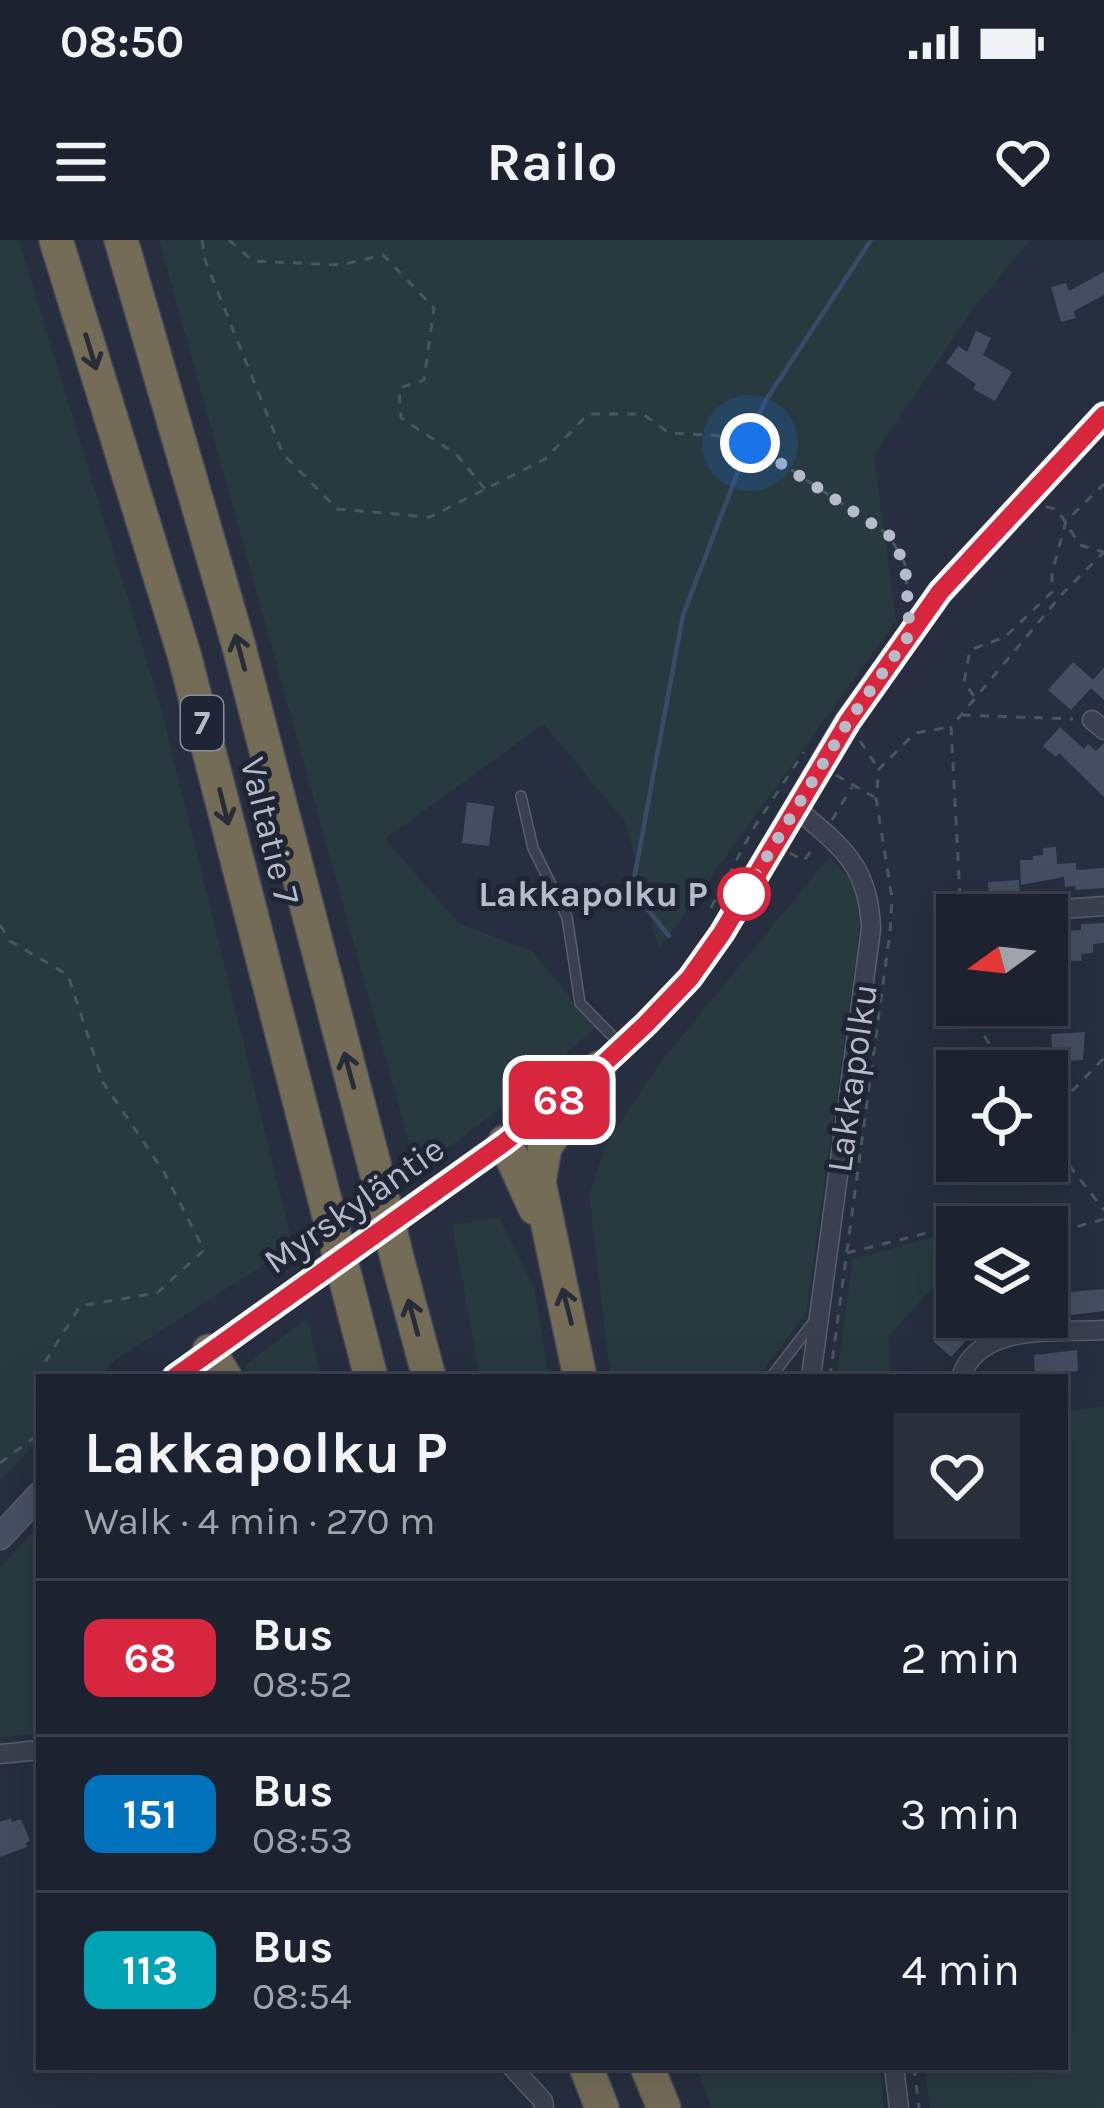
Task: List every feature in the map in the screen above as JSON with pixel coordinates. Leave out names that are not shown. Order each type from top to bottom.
[{"type":"highway","name":"Valtatie 7","points":[[56,240],[184,654],[369,1374]]},
{"type":"highway","name":"Valtatie 7","points":[[121,240],[238,643],[428,1374]]},
{"type":"highway","points":[[579,1374],[539,1182],[545,1147],[611,1057]]},
{"type":"highway","points":[[505,1142],[548,1237]]},
{"type":"highway","points":[[587,2070],[602,2108]]},
{"type":"highway","points":[[648,2070],[664,2108]]},
{"type":"highway","points":[[666,2070],[680,2108]]},
{"type":"street","name":"Myrskyläntie","points":[[185,1374],[217,1364],[505,1142],[611,1057],[690,978],[848,722],[940,592],[1104,415]]},
{"type":"street","name":"Lakkapolku","points":[[794,807],[857,865],[870,896],[872,929],[811,1374]]},
{"type":"street","points":[[1068,909],[1104,906]]},
{"type":"street","points":[[963,1374],[975,1351],[987,1342],[1104,1330]]},
{"type":"street","points":[[0,1537],[36,1498]]},
{"type":"street","points":[[0,1754],[36,1750]]},
{"type":"street","points":[[515,2070],[544,2108]]},
{"type":"street","points":[[894,2070],[898,2108]]},
{"type":"lane","points":[[521,796],[533,848],[567,917],[580,1003],[611,1057]]},
{"type":"lane","points":[[772,1374],[819,1314]]},
{"type":"path","points":[[202,240],[205,260],[283,454],[337,509],[430,517],[544,459],[588,414],[643,414],[669,433],[742,437],[889,535],[905,564],[910,634]]},
{"type":"path","points":[[229,240],[253,261],[341,265],[383,255],[434,308],[424,380],[399,388],[401,418],[457,454],[485,489]]},
{"type":"path","points":[[975,698],[964,682],[970,650],[1005,637],[1052,592],[1052,573],[1065,525],[1104,484]]},
{"type":"path","points":[[710,908],[803,751],[852,787],[876,798],[880,770],[915,733],[951,727],[1063,593],[1104,552],[1079,545],[1058,509],[1027,502]]},
{"type":"path","points":[[961,715],[1098,725]]},
{"type":"path","points":[[848,722],[880,770]]},
{"type":"path","points":[[951,727],[960,894]]},
{"type":"path","points":[[824,832],[852,787]]},
{"type":"path","points":[[0,925],[10,941],[68,975],[103,1082],[164,1172],[204,1250],[157,1293],[80,1306],[45,1362],[45,1374]]},
{"type":"path","points":[[1068,1095],[1104,1058]]},
{"type":"path","points":[[1068,1164],[1104,1210]]},
{"type":"path","points":[[848,1253],[958,1225],[1079,1226],[1104,1219]]},
{"type":"path","points":[[0,1462],[36,1436]]},
{"type":"path","points":[[914,2070],[919,2108]]},
{"type":"shaded area","points":[[0,240],[19,240],[162,711],[293,1246],[115,1360],[101,1374],[36,1374],[36,1443],[0,1481]]},
{"type":"shaded area","points":[[159,240],[1030,240],[973,309],[874,455],[896,621],[659,949],[625,822],[544,724],[385,839],[459,923],[533,952],[595,1028],[532,1084],[417,1172]]},
{"type":"shaded area","points":[[829,857],[853,887],[859,906],[858,945],[806,1313],[760,1374],[611,1374],[589,1196],[606,1144],[660,1063]]},
{"type":"shaded area","points":[[499,1217],[534,1288],[548,1374],[479,1374],[452,1225]]},
{"type":"shaded area","points":[[936,1237],[936,1285],[889,1335],[890,1374],[837,1374],[853,1259]]},
{"type":"shaded area","points":[[307,1318],[320,1374],[250,1374],[244,1366]]},
{"type":"shaded area","points":[[1104,1406],[1104,2108],[930,2108],[925,2070],[1068,2070],[1068,1412]]},
{"type":"shaded area","points":[[36,1528],[36,1733],[0,1738],[0,1568]]},
{"type":"shaded area","points":[[698,2070],[880,2070],[884,2108],[711,2108]]},
{"type":"building","points":[[1104,272],[1104,295],[1074,311],[1076,318],[1061,322],[1051,287],[1066,283],[1069,291]]},
{"type":"building","points":[[976,331],[991,338],[983,355],[1012,372],[995,401],[973,389],[976,384],[946,363],[958,346],[967,352]]},
{"type":"building","points":[[1073,662],[1093,680],[1104,667],[1104,700],[1091,688],[1071,710],[1048,690]]},
{"type":"building","points":[[1060,727],[1084,749],[1088,744],[1096,751],[1104,743],[1104,797],[1059,753],[1056,757],[1043,746]]},
{"type":"building","points":[[467,802],[494,806],[489,846],[462,843]]},
{"type":"building","points":[[1056,847],[1057,864],[1076,863],[1076,870],[1104,868],[1104,888],[1065,887],[1064,877],[1021,885],[1020,860],[1033,860],[1043,855],[1043,848]]},
{"type":"building","points":[[1019,880],[1020,894],[989,894],[988,882]]},
{"type":"building","points":[[1104,923],[1104,943],[1093,944],[1093,953],[1081,954],[1082,961],[1068,961],[1068,931],[1081,930],[1081,924]]},
{"type":"building","points":[[1085,1032],[1083,1060],[1068,1061],[1068,1050],[1052,1047],[1051,1034]]},
{"type":"building","points":[[1104,1289],[1104,1311],[1068,1315],[1068,1292]]},
{"type":"building","points":[[936,1338],[968,1338],[951,1357],[933,1341]]},
{"type":"building","points":[[1077,1350],[1078,1371],[1035,1374],[1034,1355]]},
{"type":"building","points":[[11,1818],[12,1822],[21,1819],[30,1841],[27,1847],[0,1857],[0,1822]]},
{"type":"waterway","points":[[749,441],[764,403],[871,240]]},
{"type":"waterway","points":[[669,936],[632,890],[683,615],[749,443]]},
{"type":"bus line","name":"68","points":[[179,1374],[505,1142],[646,1024],[690,978],[722,933],[848,722],[940,592],[1104,415]]},
{"type":"place","name":"Lakkapolku P","points":[[744,894]]},
{"type":"route","points":[[744,894],[739,903],[848,722],[910,634],[905,564],[889,535],[750,443]]}]
